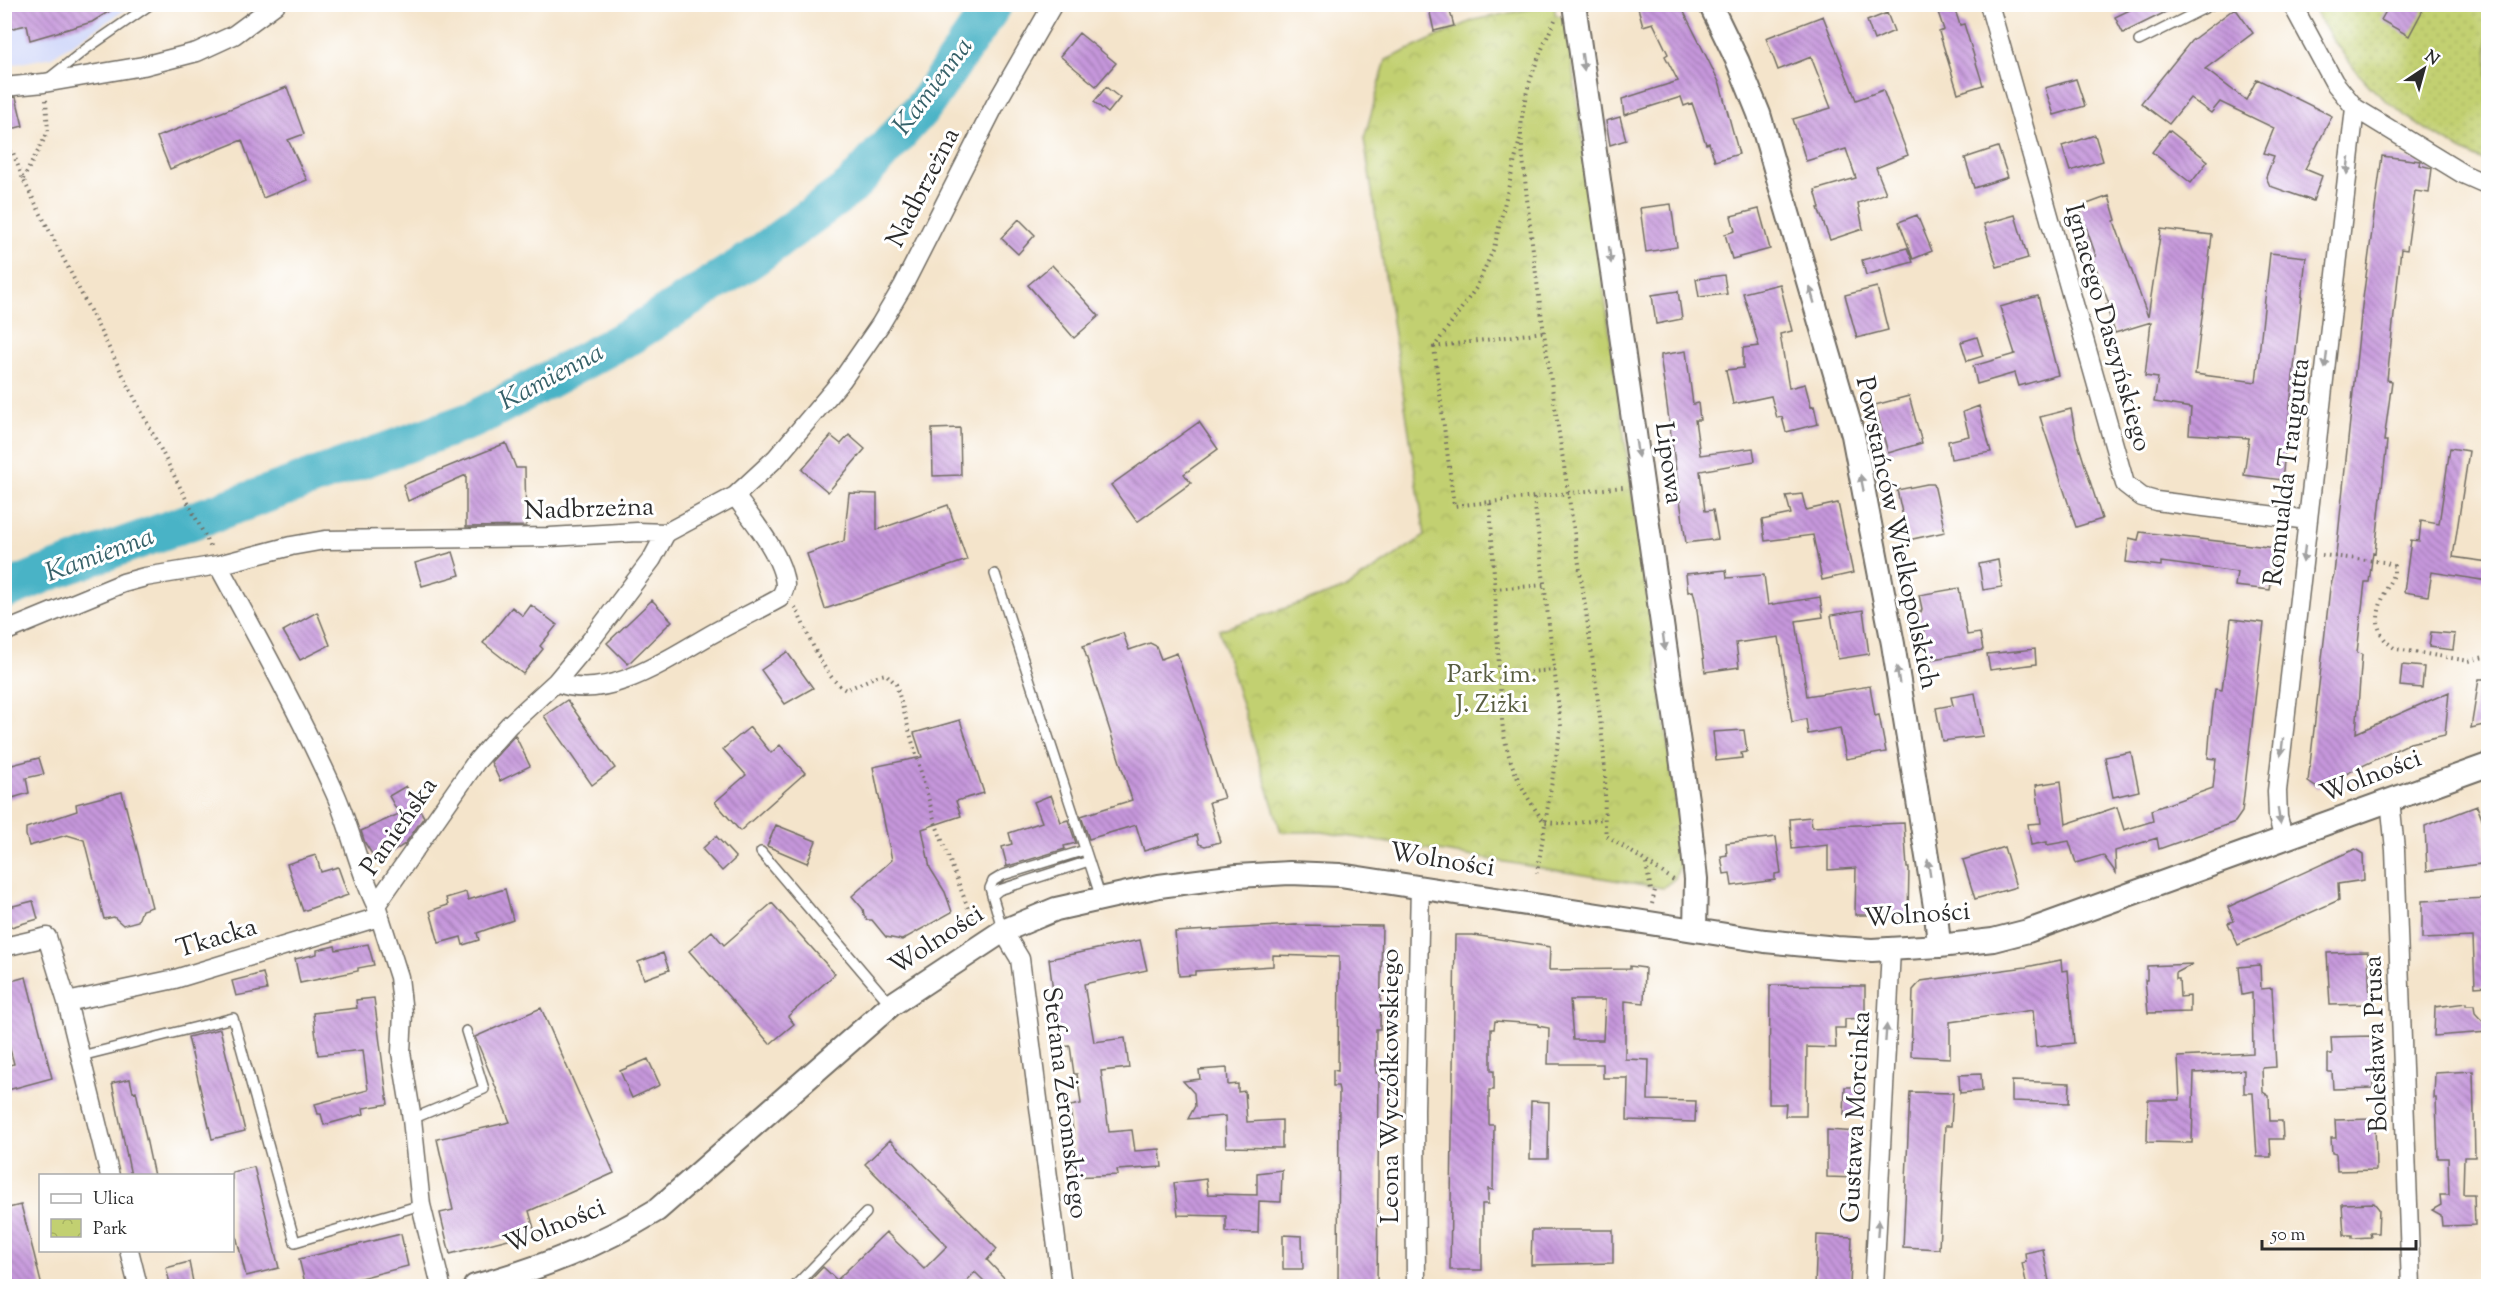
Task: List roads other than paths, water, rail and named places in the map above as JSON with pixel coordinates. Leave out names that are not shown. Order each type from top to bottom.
[{"type":"street","points":[[4,87],[44,83],[143,66],[197,52],[234,35],[276,4]]},
{"type":"street","name":"Nadbrzeżna","points":[[4,632],[123,583],[291,546],[325,540],[666,533],[735,496],[776,458],[842,380],[880,325],[903,286],[995,105],[1053,4]]},
{"type":"street","name":"Powstańców Wielkopolskich","points":[[1710,4],[1738,62],[1759,114],[1853,435],[1893,644],[1935,902],[1939,946]]},
{"type":"street","name":"Ignacego Daszyńskiego","points":[[1989,4],[2125,484],[2142,497],[2156,501],[2308,520]]},
{"type":"street","points":[[2292,4],[2334,82],[2355,108],[2463,174],[2488,185]]},
{"type":"street","name":"Lipowa","points":[[1566,10],[1642,484],[1688,807],[1696,879],[1695,930]]},
{"type":"street","name":"Romualda Traugutta","points":[[2284,840],[2278,817],[2277,790],[2355,108]]},
{"type":"street","points":[[556,682],[569,687],[589,687],[623,680],[642,673],[780,598],[786,587],[782,570],[766,539],[735,496]]},
{"type":"street","name":"Panieńska","points":[[441,1287],[421,1205],[412,1119],[401,1052],[403,1013],[399,977],[378,911],[476,762],[509,725],[556,682],[591,640],[652,559],[666,533]]},
{"type":"street","points":[[216,561],[276,672],[336,795],[362,875],[378,911]]},
{"type":"street","name":"Wolności","points":[[475,1287],[517,1281],[617,1235],[657,1210],[891,1005],[1003,931],[1056,909],[1159,886],[1238,876],[1290,873],[1340,875],[1765,941],[1837,948],[1891,950],[1939,946],[1993,940],[2028,931],[2488,765]]},
{"type":"street","name":"Bolesława Prusa","points":[[2390,799],[2395,850],[2411,1287]]},
{"type":"street","name":"Leona Wyczółkowskiego","points":[[1416,1287],[1415,1110],[1420,886]]},
{"type":"street","name":"Tkacka","points":[[67,1002],[175,979],[378,911]]},
{"type":"street","name":"Stefana Żeromskiego","points":[[1003,931],[1020,959],[1062,1287]]},
{"type":"street","points":[[4,947],[47,937],[67,1002],[110,1174]]},
{"type":"street","name":"Gustawa Morcinka","points":[[1874,1287],[1891,950]]},
{"type":"street","points":[[129,1252],[138,1287]]},
{"type":"lane","points":[[44,83],[86,49],[151,4]]},
{"type":"lane","points":[[2139,41],[2213,4]]},
{"type":"lane","points":[[995,574],[1101,898]]},
{"type":"lane","points":[[1003,931],[990,888],[998,878],[1085,850]]},
{"type":"lane","points":[[761,852],[891,1005]]},
{"type":"lane","points":[[992,896],[999,890],[1089,861]]},
{"type":"lane","points":[[81,1056],[233,1018],[295,1242],[421,1205]]},
{"type":"lane","points":[[412,1119],[484,1089],[466,1031]]},
{"type":"lane","points":[[795,1287],[866,1213]]},
{"type":"waterway","name":"Kamienna","points":[[4,591],[45,574],[475,419],[632,335],[752,259],[851,187],[924,106],[994,4]]},
{"type":"park label","name":"Park im. J. Ziżki","points":[[1492,690]]}]
